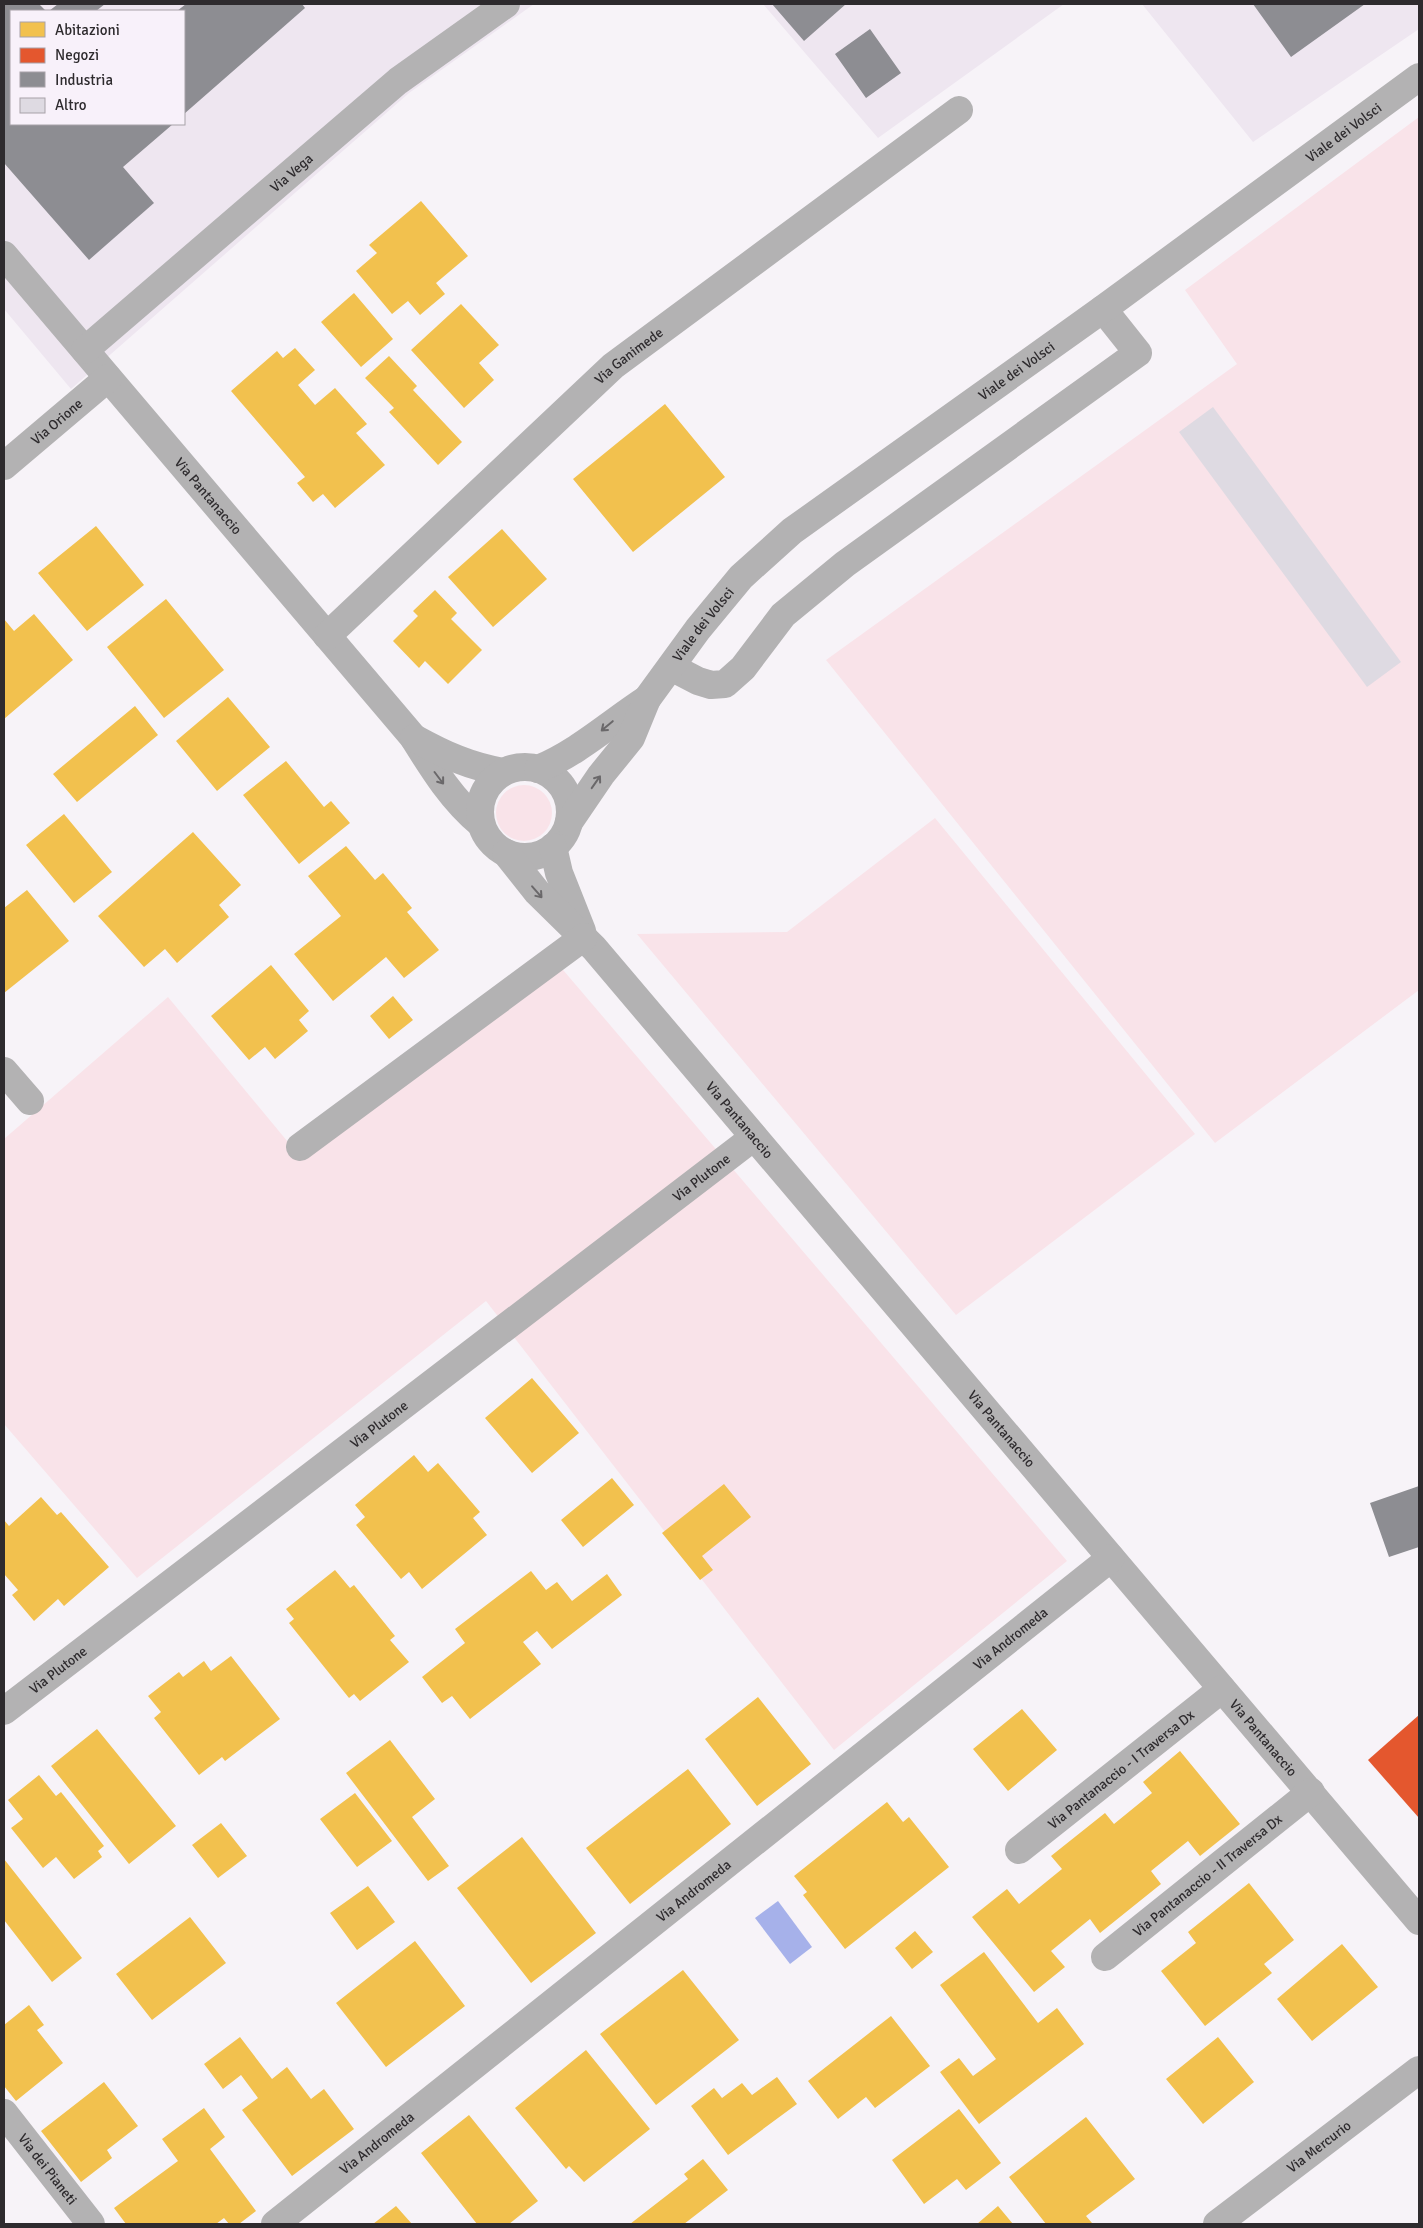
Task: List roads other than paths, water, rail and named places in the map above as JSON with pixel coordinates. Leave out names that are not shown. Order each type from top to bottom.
[{"type":"street","name":"Via Vega","points":[[84,350],[398,81],[488,9]]},
{"type":"street","name":"Viale dei Volsci","points":[[569,822],[601,775],[631,738],[648,699],[698,629],[735,583],[792,531],[1103,309],[1419,77]]},
{"type":"street","name":"Via Ganimede","points":[[328,636],[613,366],[960,110]]},
{"type":"street","name":"Via Pantanaccio","points":[[4,255],[413,737],[437,776],[464,810],[481,824]]},
{"type":"street","points":[[672,667],[698,681],[711,685],[725,684],[743,668],[783,615],[845,564],[1138,353],[1103,309]]},
{"type":"street","name":"Via Orione","points":[[4,466],[108,378]]},
{"type":"street","name":"Viale dei Volsci","points":[[538,769],[561,759],[584,745],[613,721],[648,699]]},
{"type":"street","name":"Via Pantanaccio","points":[[413,737],[450,757],[476,767],[503,772]]},
{"type":"street","points":[[514,768],[538,769],[550,775],[560,784],[567,795],[569,822],[563,836],[553,847],[542,854],[518,857],[506,853],[495,846],[486,836],[481,824],[480,809],[483,794],[491,782],[503,772],[514,768]]},
{"type":"street","name":"Via Pantanaccio","points":[[553,847],[568,899],[584,937]]},
{"type":"street","name":"Via Pantanaccio","points":[[506,853],[536,892],[566,923],[584,937],[1419,1921]]},
{"type":"street","points":[[300,1147],[584,937]]},
{"type":"street","points":[[4,1071],[30,1102]]},
{"type":"street","name":"Via Plutone","points":[[4,1711],[754,1137]]},
{"type":"street","name":"Via Andromeda","points":[[275,2224],[1111,1558]]},
{"type":"street","name":"Via Pantanaccio - I Traversa Dx","points":[[1019,1850],[1222,1689]]},
{"type":"street","name":"Via Pantanaccio - II Traversa Dx","points":[[1105,1957],[1310,1792]]},
{"type":"street","name":"Via Mercurio","points":[[1217,2224],[1419,2070]]},
{"type":"street","name":"Via dei Pianeti","points":[[4,2113],[91,2224]]},
{"type":"water","points":[[778,1901],[812,1947],[790,1964],[755,1918]]}]
